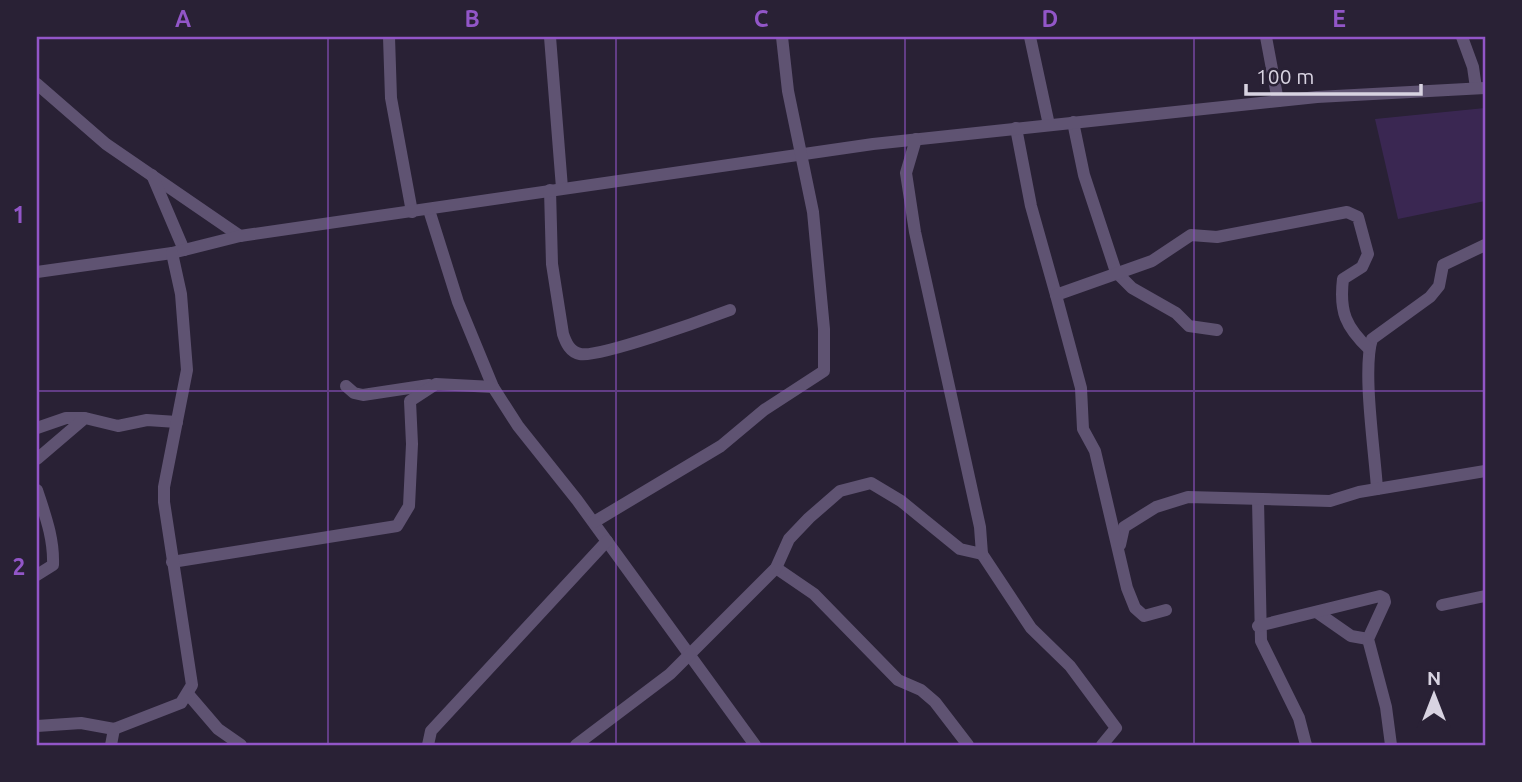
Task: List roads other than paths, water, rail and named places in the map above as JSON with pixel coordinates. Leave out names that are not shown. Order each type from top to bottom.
[{"type":"street","points":[[389,37],[391,97],[412,212]]},
{"type":"street","points":[[550,37],[556,189],[552,264],[566,345],[578,354],[594,353],[674,330],[730,310]]},
{"type":"street","points":[[594,522],[721,446],[764,410],[824,371],[820,279],[803,153],[788,91],[782,37]]},
{"type":"street","points":[[1030,37],[1049,125]]},
{"type":"street","points":[[1266,37],[1278,101]]},
{"type":"street","points":[[37,272],[178,251],[240,236],[803,153],[1278,101],[1480,88],[1462,37]]},
{"type":"street","points":[[37,84],[106,145],[240,236]]},
{"type":"street","points":[[1073,122],[1084,175],[1116,272],[1132,288],[1176,313],[1189,326],[1217,330]]},
{"type":"street","points":[[1016,128],[1031,206],[1081,388],[1083,429],[1095,451],[1127,588],[1136,608],[1144,616],[1166,610]]},
{"type":"street","points":[[916,139],[906,173],[915,232],[936,317],[980,527],[982,554],[1031,628],[1070,666],[1116,728],[1102,745]]},
{"type":"street","points":[[37,726],[81,723],[114,729],[168,709],[188,694],[192,685],[172,562],[164,487],[187,370],[186,345],[178,251],[152,174]]},
{"type":"street","points":[[429,210],[458,302],[493,387],[518,426],[594,522],[754,745]]},
{"type":"street","points":[[1056,295],[1096,283],[1116,272],[1162,256],[1191,235],[1217,237],[1334,214],[1354,214],[1360,223],[1368,254],[1362,267],[1343,279],[1345,317],[1351,332],[1369,349]]},
{"type":"street","points":[[1377,489],[1369,349],[1375,334],[1430,297],[1439,286],[1443,265],[1485,245]]},
{"type":"street","points":[[346,386],[354,393],[363,394],[436,384],[493,387]]},
{"type":"street","points":[[172,562],[397,526],[409,506],[412,444],[409,405],[414,396],[436,384]]},
{"type":"street","points":[[37,428],[66,418],[85,418],[118,426],[147,420],[177,422]]},
{"type":"street","points":[[37,459],[45,448],[85,418]]},
{"type":"street","points":[[1119,549],[1124,527],[1171,500],[1188,497],[1330,502],[1377,489],[1485,471]]},
{"type":"street","points":[[576,745],[670,674],[689,652],[776,568],[789,539],[840,491],[871,483],[901,501],[960,549],[982,554]]},
{"type":"street","points":[[37,489],[52,536],[53,555],[53,565],[37,575]]},
{"type":"street","points":[[1258,500],[1258,626],[1267,656],[1299,718],[1305,745]]},
{"type":"street","points":[[428,745],[431,732],[607,541]]},
{"type":"street","points":[[776,568],[814,594],[898,680],[921,690],[936,702],[968,745]]},
{"type":"street","points":[[1258,626],[1380,596],[1385,603],[1368,639],[1386,707],[1391,745]]},
{"type":"street","points":[[1442,605],[1485,596]]},
{"type":"street","points":[[1318,612],[1351,636],[1368,639]]},
{"type":"street","points":[[188,694],[218,729],[242,745]]},
{"type":"street","points":[[111,745],[114,729]]}]
